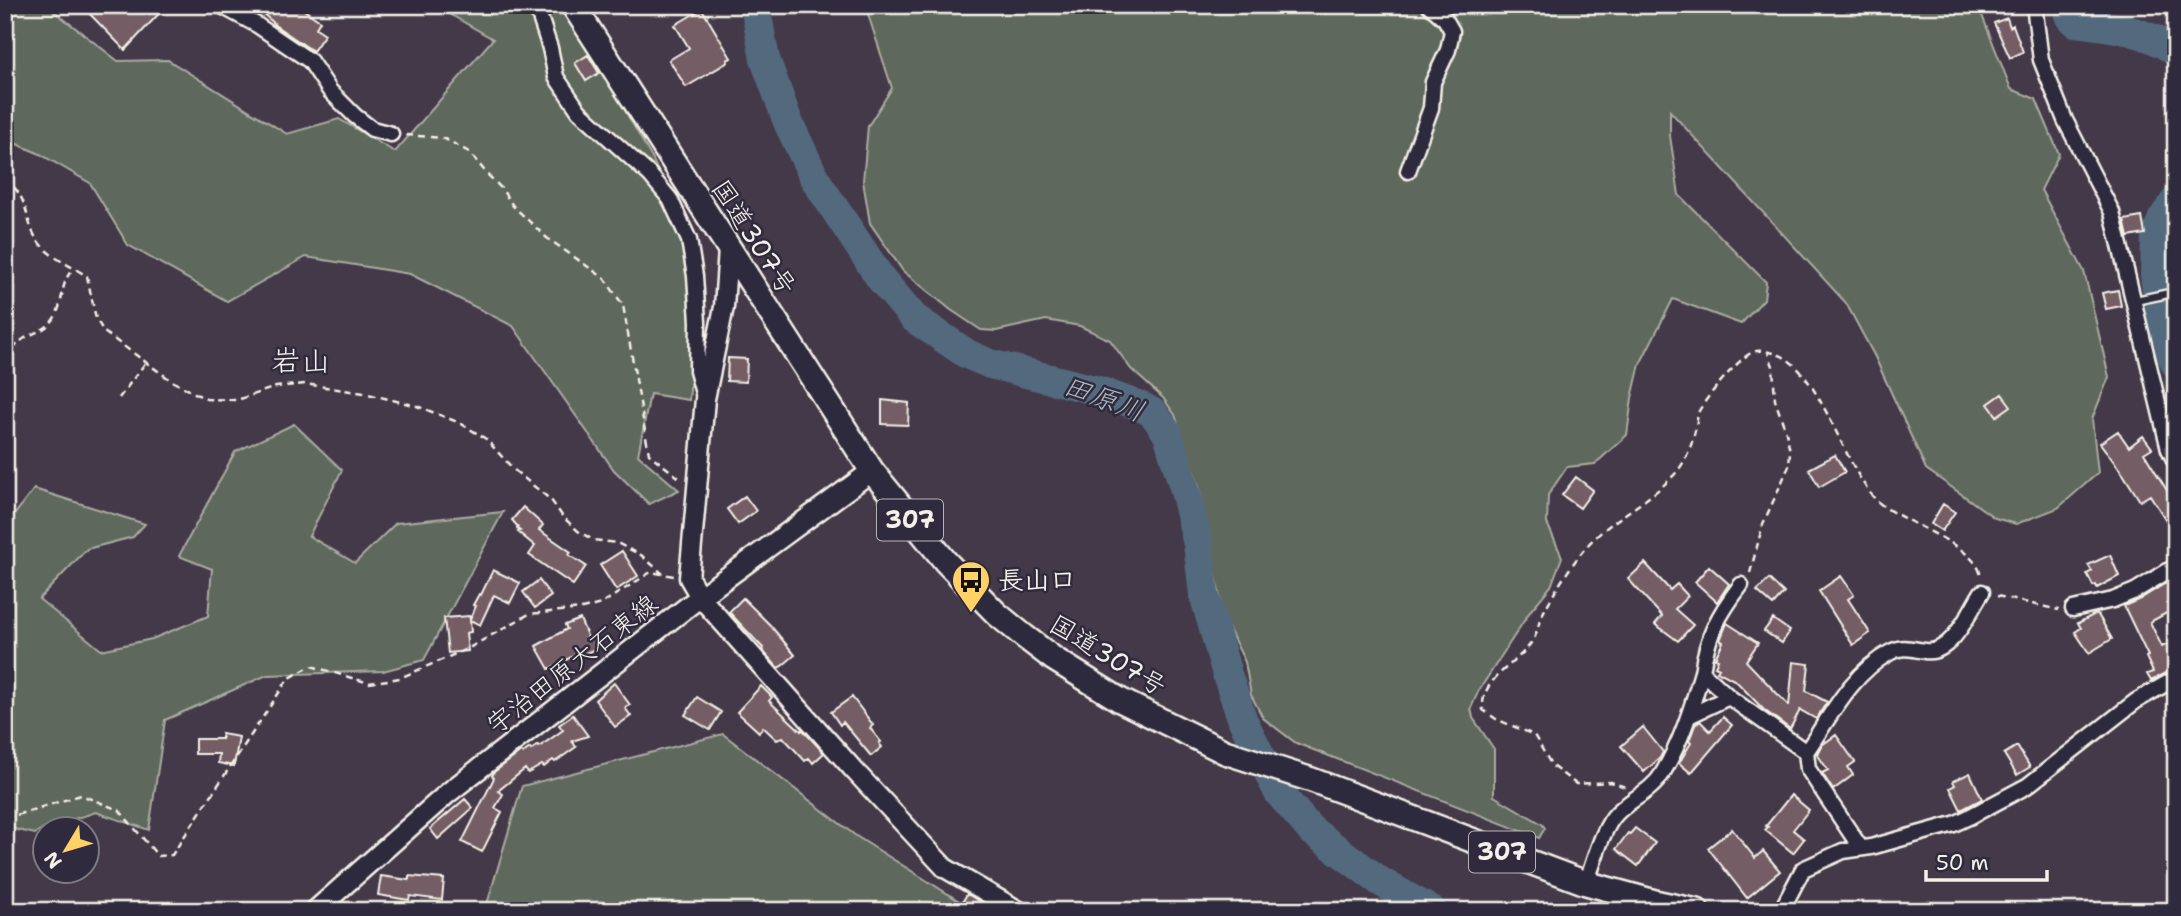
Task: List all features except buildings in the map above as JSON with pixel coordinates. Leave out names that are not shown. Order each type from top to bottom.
[{"type":"highway","name":"国道307号","points":[[573,5],[872,471],[947,562],[997,614],[1025,637],[1086,680],[1225,752],[1312,780],[1586,883],[1697,911]]},
{"type":"main road","name":"宇治田原大石東線","points":[[315,911],[448,793],[701,597],[872,471]]},
{"type":"street","points":[[220,5],[257,24],[310,61],[330,91],[355,116],[372,129],[391,134]]},
{"type":"street","points":[[536,5],[551,48],[556,77],[579,111],[650,175],[670,199],[688,240],[695,276],[698,371],[705,398]]},
{"type":"street","points":[[1408,171],[1430,108],[1433,82],[1448,50],[1452,32],[1445,19],[1429,5]]},
{"type":"street","points":[[2034,5],[2041,60],[2065,120],[2112,212],[2137,300],[2169,449],[2176,464]]},
{"type":"street","points":[[728,249],[724,307],[705,398],[689,578],[701,597],[852,768],[945,868],[1019,911]]},
{"type":"street","points":[[2073,609],[2113,600],[2135,591],[2176,566]]},
{"type":"street","points":[[1586,883],[1615,815],[1633,798],[1655,785],[1662,774],[1689,716],[1709,636],[1741,585]]},
{"type":"street","points":[[1860,847],[1808,769],[1806,752],[1863,672],[1899,647],[1928,652],[1943,649],[1982,592]]},
{"type":"street","points":[[1702,672],[1729,697],[1806,752]]},
{"type":"street","points":[[1782,911],[1803,869],[1843,851],[1871,847],[1954,824],[2027,786],[2136,701],[2176,678]]},
{"type":"street","points":[[1689,716],[1729,697]]},
{"type":"lane","points":[[2137,300],[2176,292]]},
{"type":"path","points":[[391,134],[443,138],[469,152],[502,188],[513,206],[547,239],[604,278],[624,305],[649,454],[696,491]]},
{"type":"path","points":[[5,179],[17,188],[25,202],[33,231],[41,246],[87,276],[96,319],[104,332],[172,381],[206,400],[237,400],[276,387],[305,384],[364,393],[417,406],[460,423],[486,439],[514,470],[551,500],[563,517],[578,531],[593,540],[617,543],[641,555],[663,574]]},
{"type":"path","points":[[5,359],[24,339],[41,331],[53,320],[62,301],[65,277],[74,268]]},
{"type":"path","points":[[1633,798],[1625,787],[1611,782],[1576,784],[1565,777],[1552,766],[1534,735],[1489,715],[1483,710],[1482,698],[1488,686],[1533,640],[1541,617],[1583,551],[1620,516],[1645,500],[1682,468],[1699,412],[1738,361],[1755,351],[1778,354],[1795,366],[1811,385],[1859,475],[1876,500],[1970,556],[1980,572],[1982,592],[2062,611],[2073,609]]},
{"type":"path","points":[[1741,585],[1754,565],[1763,524],[1789,466],[1790,451],[1775,400],[1773,366],[1768,353]]},
{"type":"path","points":[[119,397],[146,362]]},
{"type":"path","points":[[5,817],[81,794],[119,810],[158,856],[172,855],[288,679],[311,666],[369,683],[400,678],[468,648],[529,614],[601,604],[651,572],[689,578]]},
{"type":"shaded area","points":[[5,5],[46,5],[118,61],[168,60],[287,134],[339,119],[395,152],[493,39],[434,5],[565,5],[652,158],[702,268],[689,400],[650,394],[638,455],[679,490],[649,504],[614,470],[513,326],[410,274],[306,257],[227,301],[128,245],[90,183],[38,153],[5,139]]},
{"type":"shaded area","points":[[865,5],[1978,5],[2011,89],[2036,99],[2059,154],[2041,190],[2084,271],[2109,377],[2092,419],[2098,473],[2058,508],[2016,524],[1995,518],[1926,469],[1875,357],[1846,303],[1670,111],[1670,136],[1679,195],[1766,282],[1764,299],[1741,324],[1673,299],[1640,364],[1627,435],[1595,464],[1567,467],[1548,495],[1547,523],[1562,557],[1551,586],[1531,610],[1478,692],[1471,708],[1473,718],[1494,749],[1494,796],[1542,824],[1545,828],[1539,838],[1296,743],[1263,718],[1251,695],[1245,662],[1224,619],[1199,487],[1175,415],[1163,398],[1131,369],[1110,340],[1080,326],[1046,320],[996,331],[981,330],[951,310],[903,271],[870,223],[863,181],[868,126],[892,88]]},
{"type":"shaded area","points":[[294,424],[342,470],[309,536],[355,563],[396,523],[503,512],[424,660],[383,671],[267,675],[165,720],[149,830],[96,812],[32,814],[32,833],[5,827],[5,527],[34,489],[145,524],[133,537],[87,549],[39,599],[101,650],[152,639],[208,616],[212,569],[179,556],[235,452]]},
{"type":"shaded area","points":[[723,734],[856,836],[975,911],[485,911],[522,786]]},
{"type":"waterway","name":"田原川","points":[[755,5],[765,59],[788,122],[815,179],[881,279],[914,318],[967,354],[990,364],[1099,391],[1153,413],[1168,434],[1186,494],[1198,544],[1204,594],[1227,674],[1243,721],[1279,793],[1311,830],[1381,882],[1432,911]]},
{"type":"waterway","points":[[2072,5],[2070,16],[2075,22],[2114,27],[2140,34],[2176,52]]},
{"type":"waterway","points":[[2176,200],[2163,218],[2156,236],[2155,275],[2164,341],[2176,364]]},
{"type":"place","name":"長山口","points":[[971,614]]},
{"type":"district","name":"岩山","points":[[301,361]]}]
